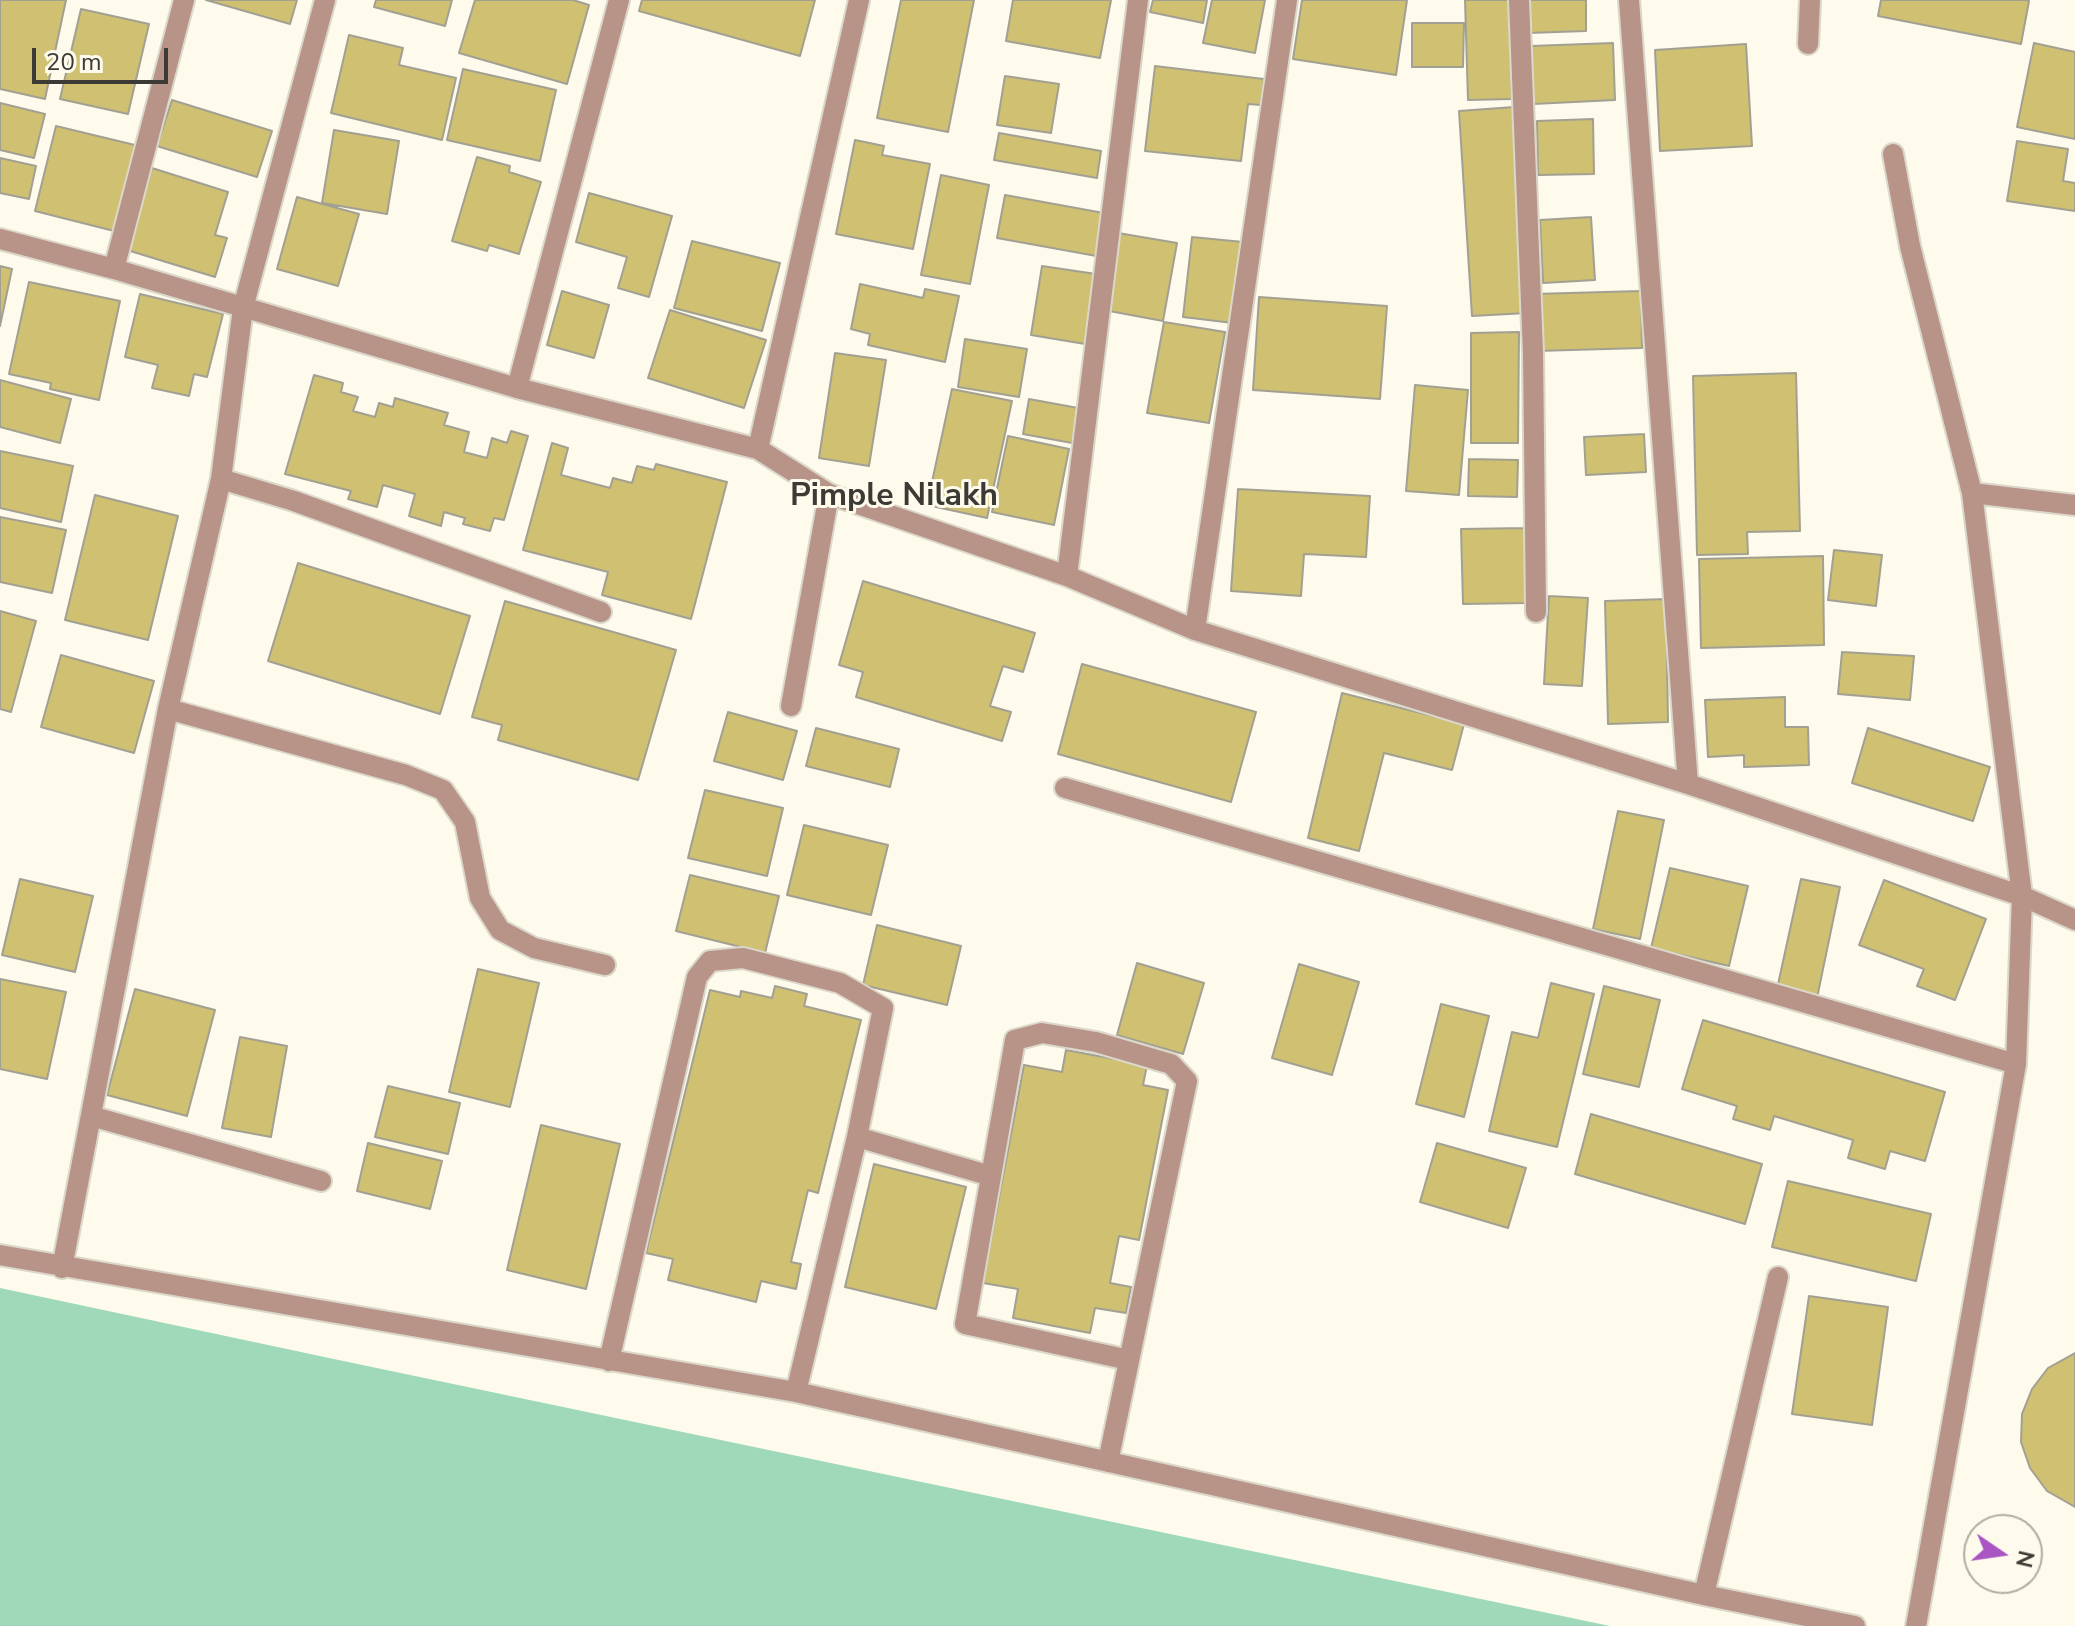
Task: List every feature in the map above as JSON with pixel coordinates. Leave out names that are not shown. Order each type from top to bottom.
[{"type":"street","points":[[114,269],[184,0]]},
{"type":"street","points":[[62,1268],[168,709],[221,479],[243,308],[325,0]]},
{"type":"street","points":[[517,388],[619,0]]},
{"type":"street","points":[[758,449],[859,0]]},
{"type":"street","points":[[1067,576],[1138,0]]},
{"type":"street","points":[[1195,630],[1287,0]]},
{"type":"street","points":[[1519,0],[1533,337],[1536,612]]},
{"type":"street","points":[[1629,0],[1688,784]]},
{"type":"street","points":[[1808,44],[1810,0]]},
{"type":"street","points":[[1893,154],[1910,246],[1972,493],[2022,896],[2016,1064],[1916,1626]]},
{"type":"street","points":[[0,239],[114,269],[517,388],[758,449],[829,494],[1067,576],[1195,630],[1688,784],[2022,896],[2075,920]]},
{"type":"street","points":[[221,479],[294,501],[601,612]]},
{"type":"street","points":[[1972,493],[2075,505]]},
{"type":"street","points":[[791,706],[829,494]]},
{"type":"street","points":[[168,709],[406,775],[443,790],[465,822],[480,898],[500,930],[534,948],[605,965]]},
{"type":"street","points":[[1065,788],[2016,1064]]},
{"type":"street","points":[[609,1361],[697,977],[710,961],[743,958],[840,983],[883,1008],[857,1137],[796,1392]]},
{"type":"street","points":[[1108,1462],[1187,1081],[1171,1064],[1096,1042],[1042,1033],[1015,1040],[965,1324],[1129,1360]]},
{"type":"street","points":[[91,1116],[321,1181]]},
{"type":"street","points":[[857,1137],[991,1176]]},
{"type":"street","points":[[0,1255],[796,1392],[1855,1626]]},
{"type":"street","points":[[1704,1595],[1778,1277]]},
{"type":"green space","points":[[0,1288],[348,1362],[1610,1626],[0,1626]]},
{"type":"building","points":[[0,0],[66,0],[45,99],[0,89]]},
{"type":"building","points":[[206,0],[297,0],[290,24]]},
{"type":"building","points":[[376,0],[452,0],[445,26],[374,7]]},
{"type":"building","points":[[475,0],[573,0],[589,5],[567,84],[459,53]]},
{"type":"building","points":[[642,0],[815,0],[800,56],[639,11]]},
{"type":"building","points":[[901,0],[974,0],[948,132],[877,118]]},
{"type":"building","points":[[1013,0],[1111,0],[1100,58],[1006,41]]},
{"type":"building","points":[[1153,0],[1207,0],[1203,23],[1150,12]]},
{"type":"building","points":[[1212,0],[1265,0],[1255,53],[1203,43]]},
{"type":"building","points":[[1302,0],[1407,0],[1396,75],[1293,59]]},
{"type":"building","points":[[1465,0],[1509,0],[1512,99],[1468,100]]},
{"type":"building","points":[[1527,0],[1586,0],[1586,31],[1528,33]]},
{"type":"building","points":[[1881,0],[2029,1],[2021,44],[1878,16]]},
{"type":"building","points":[[81,9],[149,24],[128,114],[60,99]]},
{"type":"building","points":[[1412,23],[1464,23],[1463,67],[1412,67]]},
{"type":"building","points":[[349,35],[403,48],[399,65],[456,78],[442,140],[331,113]]},
{"type":"building","points":[[1613,43],[1615,100],[1533,104],[1531,46]]},
{"type":"building","points":[[2034,43],[2075,52],[2075,139],[2017,127]]},
{"type":"building","points":[[1746,44],[1752,146],[1660,151],[1655,50]]},
{"type":"building","points":[[1155,66],[1264,79],[1261,105],[1248,104],[1241,161],[1145,151]]},
{"type":"building","points":[[463,69],[556,90],[540,161],[447,140]]},
{"type":"building","points":[[1005,76],[1059,84],[1051,133],[997,125]]},
{"type":"building","points":[[172,100],[272,131],[257,177],[157,146]]},
{"type":"building","points":[[0,103],[45,114],[34,158],[0,150]]},
{"type":"building","points":[[1514,107],[1527,313],[1472,316],[1459,111]]},
{"type":"building","points":[[1593,119],[1594,174],[1538,175],[1537,121]]},
{"type":"building","points":[[56,126],[139,146],[118,232],[35,211]]},
{"type":"building","points":[[334,130],[399,141],[387,214],[322,203]]},
{"type":"building","points":[[999,133],[1101,151],[1097,178],[994,160]]},
{"type":"building","points":[[855,140],[884,146],[882,155],[930,164],[913,249],[836,234]]},
{"type":"building","points":[[2017,141],[2068,149],[2063,181],[2075,183],[2075,211],[2007,201]]},
{"type":"building","points":[[477,157],[510,166],[509,172],[541,182],[519,254],[489,245],[487,251],[452,241]]},
{"type":"building","points":[[0,158],[36,166],[29,199],[0,193]]},
{"type":"building","points":[[152,168],[228,192],[215,235],[227,238],[215,277],[127,250]]},
{"type":"building","points":[[941,175],[989,185],[970,284],[921,275]]},
{"type":"building","points":[[589,193],[672,216],[649,297],[618,288],[627,257],[576,242]]},
{"type":"building","points":[[1005,195],[1109,214],[1102,257],[997,238]]},
{"type":"building","points":[[297,197],[359,214],[338,286],[277,269]]},
{"type":"building","points":[[1591,217],[1595,280],[1543,283],[1540,220]]},
{"type":"building","points":[[1118,233],[1177,243],[1163,321],[1104,310]]},
{"type":"building","points":[[1192,237],[1243,242],[1233,323],[1183,317]]},
{"type":"building","points":[[692,241],[780,263],[762,331],[674,308]]},
{"type":"building","points":[[0,266],[12,269],[0,326]]},
{"type":"building","points":[[1042,266],[1096,274],[1085,344],[1031,335]]},
{"type":"building","points":[[29,282],[120,301],[99,400],[50,389],[51,383],[9,374]]},
{"type":"building","points":[[860,284],[923,298],[925,289],[959,296],[945,362],[868,345],[870,334],[851,329]]},
{"type":"building","points":[[562,291],[609,305],[594,358],[547,345]]},
{"type":"building","points":[[1641,291],[1642,348],[1536,351],[1534,294]]},
{"type":"building","points":[[140,294],[223,314],[207,377],[194,374],[189,396],[152,388],[158,365],[125,357]]},
{"type":"building","points":[[1259,297],[1387,306],[1380,399],[1253,390]]},
{"type":"building","points":[[670,310],[766,340],[744,408],[648,378]]},
{"type":"building","points":[[1164,322],[1225,332],[1209,423],[1147,413]]},
{"type":"building","points":[[1519,332],[1518,443],[1471,443],[1471,333]]},
{"type":"building","points":[[965,339],[1027,349],[1019,397],[958,387]]},
{"type":"building","points":[[835,353],[886,360],[869,466],[819,458]]},
{"type":"building","points":[[1796,373],[1800,531],[1747,532],[1748,554],[1697,555],[1693,376]]},
{"type":"building","points":[[314,375],[343,383],[341,392],[358,397],[353,411],[375,417],[379,403],[393,407],[395,398],[448,413],[444,425],[469,432],[464,452],[487,458],[492,438],[507,443],[511,431],[528,436],[504,520],[494,518],[490,531],[463,524],[465,518],[444,512],[441,526],[409,516],[415,494],[383,485],[377,507],[348,499],[351,491],[285,474]]},
{"type":"building","points":[[0,380],[71,399],[60,443],[0,427]]},
{"type":"building","points":[[1415,385],[1468,390],[1459,495],[1406,491]]},
{"type":"building","points":[[952,389],[1012,401],[987,518],[927,505]]},
{"type":"building","points":[[1029,399],[1078,408],[1072,443],[1023,434]]},
{"type":"building","points":[[1644,434],[1646,472],[1586,475],[1584,437]]},
{"type":"building","points":[[1008,436],[1069,449],[1054,525],[992,512]]},
{"type":"building","points":[[552,443],[568,448],[561,475],[610,488],[613,478],[632,483],[637,466],[654,470],[656,464],[727,482],[691,619],[602,595],[608,572],[523,550]]},
{"type":"building","points":[[0,451],[73,466],[61,522],[0,508]]},
{"type":"building","points":[[1469,459],[1518,460],[1517,497],[1468,496]]},
{"type":"building","points":[[1238,489],[1370,496],[1366,557],[1304,554],[1301,596],[1231,591]]},
{"type":"building","points":[[95,495],[178,516],[148,640],[65,620]]},
{"type":"building","points":[[0,517],[66,530],[52,593],[0,582]]},
{"type":"building","points":[[1526,528],[1528,603],[1463,604],[1461,529]]},
{"type":"building","points":[[1834,550],[1882,555],[1876,606],[1828,600]]},
{"type":"building","points":[[1823,556],[1824,645],[1701,648],[1699,559]]},
{"type":"building","points":[[298,563],[470,616],[440,714],[268,661]]},
{"type":"building","points":[[863,581],[1035,633],[1023,672],[1003,666],[990,706],[1011,712],[1002,741],[856,697],[863,672],[839,665]]},
{"type":"building","points":[[1549,596],[1588,598],[1582,686],[1544,684]]},
{"type":"building","points":[[1666,599],[1668,722],[1608,724],[1605,601]]},
{"type":"building","points":[[505,601],[676,650],[638,780],[498,740],[502,725],[472,717]]},
{"type":"building","points":[[0,611],[36,621],[11,712],[0,709]]},
{"type":"building","points":[[1842,652],[1914,656],[1910,700],[1838,694]]},
{"type":"building","points":[[61,655],[154,681],[134,753],[41,727]]},
{"type":"building","points":[[1082,664],[1256,712],[1231,802],[1058,754]]},
{"type":"building","points":[[1342,693],[1464,724],[1452,770],[1384,753],[1359,851],[1308,838]]},
{"type":"building","points":[[1785,697],[1785,727],[1808,727],[1809,765],[1744,767],[1744,755],[1708,757],[1705,700]]},
{"type":"building","points":[[728,712],[797,731],[783,780],[714,761]]},
{"type":"building","points":[[816,728],[899,749],[890,787],[806,766]]},
{"type":"building","points":[[1868,728],[1990,767],[1973,821],[1852,783]]},
{"type":"building","points":[[705,790],[783,808],[767,876],[688,858]]},
{"type":"building","points":[[1618,811],[1664,820],[1640,939],[1593,929]]},
{"type":"building","points":[[804,825],[888,845],[871,915],[787,895]]},
{"type":"building","points":[[1670,868],[1748,886],[1729,966],[1651,948]]},
{"type":"building","points":[[690,875],[779,896],[765,953],[676,931]]},
{"type":"building","points":[[20,879],[93,896],[75,972],[2,955]]},
{"type":"building","points":[[1801,879],[1840,887],[1817,998],[1777,989]]},
{"type":"building","points":[[1884,880],[1986,919],[1955,1000],[1917,986],[1924,969],[1859,945]]},
{"type":"building","points":[[877,925],[961,946],[947,1005],[863,985]]},
{"type":"building","points":[[1137,963],[1204,983],[1183,1054],[1117,1035]]},
{"type":"building","points":[[1299,964],[1359,982],[1332,1075],[1272,1058]]},
{"type":"building","points":[[478,969],[539,983],[510,1107],[449,1092]]},
{"type":"building","points":[[0,979],[66,992],[47,1079],[0,1069]]},
{"type":"building","points":[[1551,983],[1594,994],[1557,1147],[1489,1131],[1512,1032],[1538,1038]]},
{"type":"building","points":[[775,986],[807,994],[804,1006],[861,1020],[818,1193],[808,1190],[791,1262],[801,1264],[796,1289],[761,1281],[756,1302],[668,1280],[673,1259],[646,1253],[710,990],[740,997],[741,991],[772,998]]},
{"type":"building","points":[[1604,986],[1660,1000],[1639,1087],[1583,1074]]},
{"type":"building","points":[[135,989],[215,1010],[187,1116],[107,1095]]},
{"type":"building","points":[[1441,1004],[1489,1016],[1464,1117],[1416,1104]]},
{"type":"building","points":[[1703,1020],[1945,1092],[1925,1161],[1890,1151],[1885,1169],[1848,1158],[1853,1140],[1774,1116],[1770,1130],[1733,1119],[1737,1106],[1682,1089]]},
{"type":"building","points":[[240,1037],[287,1046],[271,1137],[222,1128]]},
{"type":"building","points":[[1066,1050],[1147,1065],[1143,1085],[1168,1090],[1139,1240],[1119,1236],[1110,1283],[1131,1287],[1126,1313],[1095,1308],[1090,1333],[1013,1318],[1018,1289],[983,1283],[1024,1065],[1062,1072]]},
{"type":"building","points":[[388,1086],[460,1103],[448,1154],[375,1137]]},
{"type":"building","points":[[1591,1114],[1762,1164],[1745,1224],[1575,1174]]},
{"type":"building","points":[[541,1125],[620,1144],[586,1289],[507,1270]]},
{"type":"building","points":[[368,1143],[442,1161],[430,1209],[357,1191]]},
{"type":"building","points":[[1437,1143],[1526,1168],[1508,1228],[1420,1202]]},
{"type":"building","points":[[874,1164],[966,1187],[936,1309],[845,1287]]},
{"type":"building","points":[[1788,1181],[1931,1214],[1916,1281],[1772,1247]]},
{"type":"building","points":[[1809,1296],[1888,1307],[1872,1425],[1792,1414]]},
{"type":"building","points":[[2075,1353],[2075,1507],[2047,1491],[2030,1468],[2021,1442],[2022,1414],[2032,1389],[2048,1368]]},
{"type":"district","name":"Pimple Nilakh","points":[[894,497]]}]
